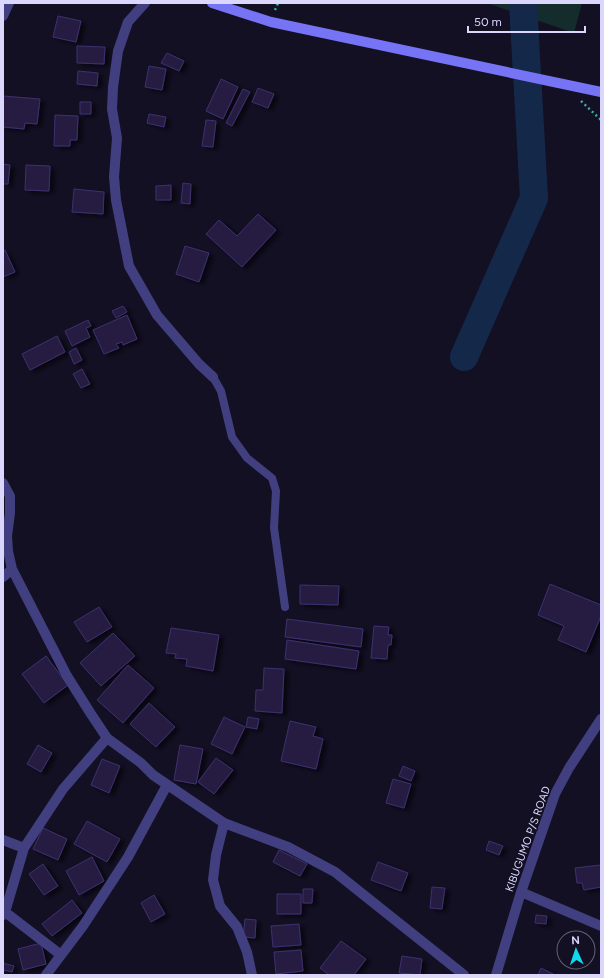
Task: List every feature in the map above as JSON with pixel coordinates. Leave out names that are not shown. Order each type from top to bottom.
[{"type":"main road","points":[[212,3],[271,22],[601,92]]},
{"type":"street","points":[[3,16],[8,3]]},
{"type":"street","points":[[145,3],[128,22],[118,51],[113,87],[112,109],[117,138],[114,177],[116,200],[129,266],[157,315],[198,364],[213,377]]},
{"type":"street","points":[[3,483],[10,496],[10,514],[7,536],[12,570],[67,676],[107,738],[141,763],[153,775],[224,823],[288,847],[335,872],[464,975]]},
{"type":"street","points":[[3,577],[12,570]]},
{"type":"street","name":"KIBUGUMO P/S ROAD","points":[[496,975],[521,892],[556,794],[569,768],[601,719]]},
{"type":"street","points":[[60,955],[4,914],[24,848],[64,789],[107,738]]},
{"type":"street","points":[[46,975],[83,926],[128,857],[167,785]]},
{"type":"street","points":[[224,823],[216,855],[213,880],[220,906],[237,927],[247,952],[252,975]]},
{"type":"street","points":[[3,840],[24,848]]},
{"type":"street","points":[[521,892],[601,926]]},
{"type":"lane","points":[[213,377],[221,392],[232,437],[247,458],[272,478],[276,491],[274,528],[285,607]]},
{"type":"green space","points":[[487,3],[582,3],[574,33]]},
{"type":"building","points":[[58,16],[81,21],[76,42],[53,37]]},
{"type":"building","points":[[77,46],[105,47],[104,64],[77,63]]},
{"type":"building","points":[[167,53],[184,61],[179,71],[161,63]]},
{"type":"building","points":[[149,66],[166,69],[162,90],[145,87]]},
{"type":"building","points":[[78,71],[98,73],[97,86],[77,84]]},
{"type":"building","points":[[221,79],[238,87],[223,119],[206,111]]},
{"type":"building","points":[[258,88],[274,94],[268,108],[252,102]]},
{"type":"building","points":[[243,89],[250,92],[232,126],[226,123]]},
{"type":"building","points":[[3,96],[40,99],[37,124],[25,123],[24,129],[3,127]]},
{"type":"building","points":[[80,102],[91,102],[91,114],[80,114]]},
{"type":"building","points":[[149,114],[166,117],[164,127],[147,123]]},
{"type":"building","points":[[55,115],[78,116],[77,140],[70,140],[70,146],[54,146]]},
{"type":"building","points":[[206,120],[216,121],[213,147],[202,146]]},
{"type":"building","points":[[3,164],[10,165],[8,184],[3,184]]},
{"type":"building","points":[[26,165],[50,166],[49,191],[25,190]]},
{"type":"building","points":[[183,183],[191,184],[190,204],[181,203]]},
{"type":"building","points":[[171,185],[171,200],[156,200],[156,186]]},
{"type":"building","points":[[74,189],[104,192],[103,214],[72,212]]},
{"type":"building","points":[[258,214],[276,230],[242,267],[206,234],[219,220],[237,236]]},
{"type":"building","points":[[185,246],[209,253],[199,282],[176,274]]},
{"type":"building","points":[[5,250],[15,272],[3,277],[3,251]]},
{"type":"building","points":[[123,306],[127,312],[116,318],[112,311]]},
{"type":"building","points":[[127,315],[137,339],[123,345],[122,342],[116,344],[119,348],[104,354],[93,330]]},
{"type":"building","points":[[88,320],[91,326],[86,328],[90,337],[72,346],[65,331]]},
{"type":"building","points":[[57,336],[65,352],[30,370],[22,354]]},
{"type":"building","points":[[76,348],[82,360],[74,364],[69,352]]},
{"type":"building","points":[[82,369],[90,384],[81,388],[73,374]]},
{"type":"building","points":[[550,584],[601,605],[601,616],[586,652],[558,640],[564,626],[538,615]]},
{"type":"building","points":[[300,585],[339,586],[338,605],[300,604]]},
{"type":"building","points":[[99,607],[112,627],[87,642],[74,622]]},
{"type":"building","points":[[287,619],[363,629],[361,647],[285,637]]},
{"type":"building","points":[[374,626],[389,627],[388,635],[392,635],[391,645],[388,645],[387,659],[371,658]]},
{"type":"building","points":[[171,628],[219,635],[213,671],[186,666],[187,659],[175,658],[176,654],[166,653]]},
{"type":"building","points":[[113,633],[135,656],[101,686],[80,663]]},
{"type":"building","points":[[287,640],[359,651],[356,669],[285,659]]},
{"type":"building","points":[[46,656],[68,685],[44,703],[22,674]]},
{"type":"building","points":[[128,665],[154,688],[123,723],[97,700]]},
{"type":"building","points":[[264,668],[284,669],[282,713],[255,711],[256,690],[263,690]]},
{"type":"building","points":[[149,703],[175,727],[156,747],[130,724]]},
{"type":"building","points":[[224,717],[245,727],[232,754],[211,744]]},
{"type":"building","points":[[248,717],[259,719],[257,729],[246,727]]},
{"type":"building","points":[[290,721],[316,727],[313,736],[323,739],[316,769],[281,761]]},
{"type":"building","points":[[38,745],[52,753],[41,772],[27,764]]},
{"type":"building","points":[[180,745],[203,749],[196,784],[174,780]]},
{"type":"building","points":[[216,758],[233,770],[214,794],[198,782]]},
{"type":"building","points":[[102,759],[120,766],[109,793],[91,785]]},
{"type":"building","points":[[403,766],[415,771],[411,781],[399,776]]},
{"type":"building","points":[[393,779],[411,784],[404,808],[386,803]]},
{"type":"building","points":[[87,821],[120,839],[107,862],[74,844]]},
{"type":"building","points":[[43,828],[67,839],[58,860],[33,849]]},
{"type":"building","points":[[489,841],[503,846],[499,855],[486,850]]},
{"type":"building","points":[[279,850],[307,864],[300,876],[273,862]]},
{"type":"building","points":[[92,857],[104,881],[79,895],[66,871]]},
{"type":"building","points":[[378,862],[408,873],[401,891],[371,880]]},
{"type":"building","points":[[43,864],[58,886],[44,895],[29,874]]},
{"type":"building","points":[[601,865],[601,887],[584,890],[582,883],[577,883],[575,868]]},
{"type":"building","points":[[432,887],[445,888],[442,909],[430,908]]},
{"type":"building","points":[[303,889],[313,889],[312,903],[303,903]]},
{"type":"building","points":[[277,894],[301,894],[301,914],[277,914]]},
{"type":"building","points":[[154,895],[165,914],[151,922],[141,903]]},
{"type":"building","points":[[72,900],[82,913],[52,936],[42,924]]},
{"type":"building","points":[[536,915],[547,916],[546,924],[535,923]]},
{"type":"building","points":[[245,919],[256,920],[255,938],[243,937]]},
{"type":"building","points":[[299,924],[301,945],[273,947],[271,926]]},
{"type":"building","points":[[341,941],[366,959],[354,975],[329,975],[320,968]]},
{"type":"building","points":[[41,943],[46,964],[23,970],[18,949]]},
{"type":"building","points":[[301,950],[303,971],[276,974],[274,952]]},
{"type":"building","points":[[402,956],[422,959],[420,975],[399,973]]},
{"type":"building","points":[[3,963],[14,966],[12,972],[4,970],[3,973]]},
{"type":"building","points":[[541,968],[555,975],[538,975]]},
{"type":"waterway","points":[[464,357],[534,198],[523,3]]}]
